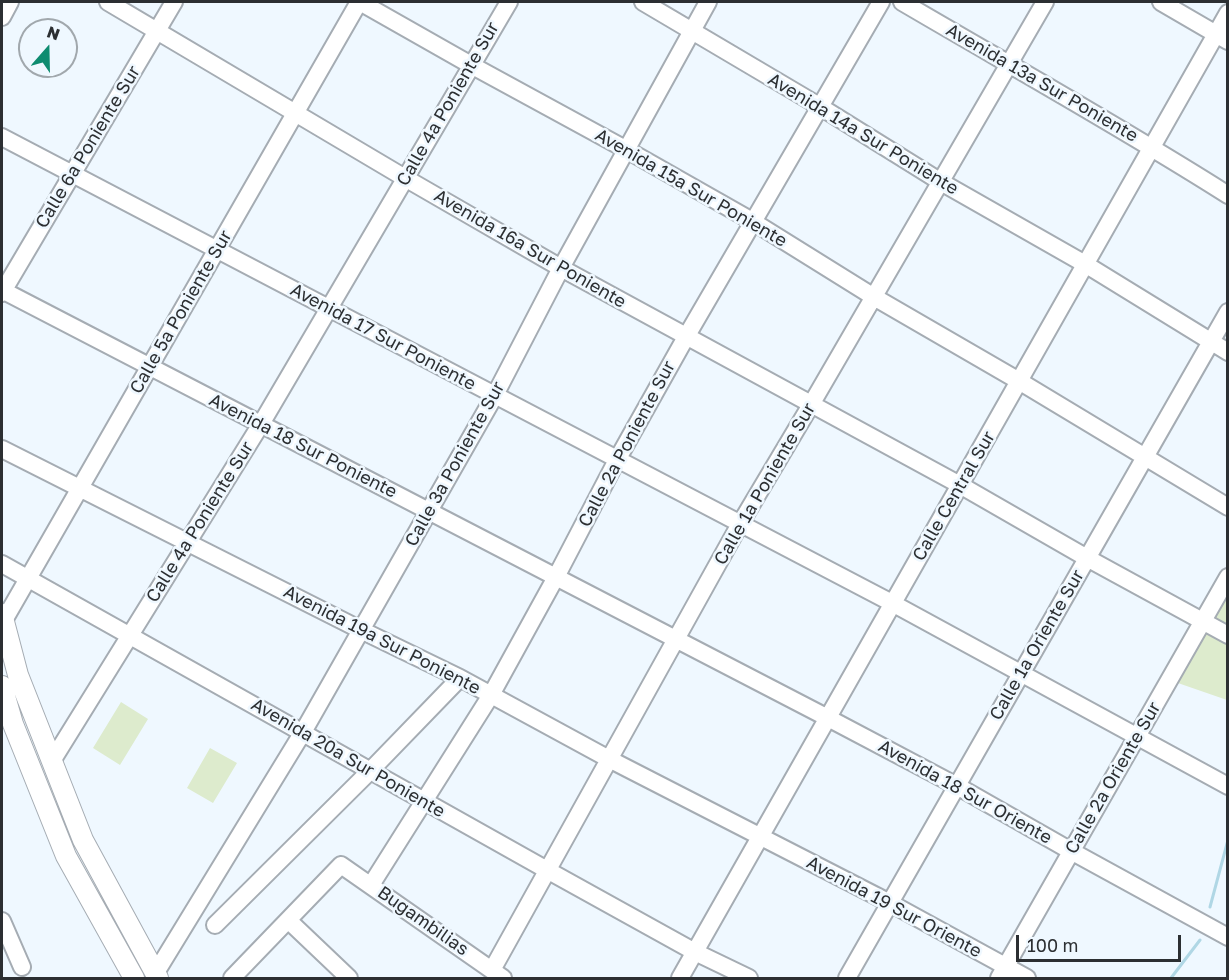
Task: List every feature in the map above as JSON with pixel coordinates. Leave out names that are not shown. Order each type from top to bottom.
[{"type":"main road","points":[[2,618],[18,675],[83,840],[156,976]]},
{"type":"main road","points":[[2,686],[14,724],[66,856],[134,978]]},
{"type":"street","points":[[2,17],[10,2]]},
{"type":"street","name":"Avenida 16a Sur Poniente","points":[[108,2],[561,268],[960,485],[1227,635]]},
{"type":"street","name":"Calle 6a Poniente Sur","points":[[2,292],[174,2]]},
{"type":"street","name":"Avenida 15a Sur Poniente","points":[[360,2],[752,221],[874,297],[1019,381],[1227,507]]},
{"type":"street","name":"Calle 5a Poniente Sur","points":[[2,618],[28,579],[360,2]]},
{"type":"street","name":"Calle 4a Poniente Sur","points":[[52,761],[261,424],[509,2]]},
{"type":"street","name":"Avenida 14a Sur Poniente","points":[[643,2],[819,106],[941,182],[1084,264],[1227,352]]},
{"type":"street","name":"Calle 3a Poniente Sur","points":[[156,976],[303,732],[495,396],[561,268],[708,2]]},
{"type":"street","name":"Calle 2a Poniente Sur","points":[[371,885],[491,695],[686,337],[881,2]]},
{"type":"street","name":"Avenida 13a Sur Poniente","points":[[902,2],[1151,147],[1227,195]]},
{"type":"street","name":"Calle 1a Poniente Sur","points":[[498,974],[547,870],[740,524],[1045,2]]},
{"type":"street","points":[[1161,2],[1222,37]]},
{"type":"street","name":"Calle Central Sur","points":[[680,978],[1151,147],[1222,37],[1227,13]]},
{"type":"street","name":"Avenida 17 Sur Poniente","points":[[2,137],[892,603],[1227,786]]},
{"type":"street","name":"Avenida 18 Sur Poniente","points":[[2,292],[828,718]]},
{"type":"street","name":"Calle 1a Oriente Sur","points":[[847,978],[1227,312]]},
{"type":"street","name":"Avenida 19a Sur Poniente","points":[[2,449],[460,678],[609,759],[760,836]]},
{"type":"street","name":"Avenida 20a Sur Poniente","points":[[2,564],[424,802],[695,952],[749,978]]},
{"type":"street","name":"Calle 2a Oriente Sur","points":[[1003,973],[1227,577]]},
{"type":"street","points":[[215,925],[460,678]]},
{"type":"street","name":"Avenida 18 Sur Oriente","points":[[828,718],[957,786],[1227,937]]},
{"type":"street","name":"Avenida 19 Sur Oriente","points":[[760,836],[890,903],[1003,973],[1027,978]]},
{"type":"street","name":"Bugambilias","points":[[288,920],[341,865],[498,974]]},
{"type":"street","points":[[234,978],[288,920],[349,978]]},
{"type":"street","points":[[2,921],[22,967]]},
{"type":"green space","points":[[1227,588],[1227,700],[1175,682]]},
{"type":"green space","points":[[121,702],[148,719],[120,765],[93,748]]},
{"type":"green space","points":[[210,748],[237,763],[213,803],[187,788]]},
{"type":"waterway","points":[[1210,907],[1228,840]]},
{"type":"waterway","points":[[1171,978],[1200,940]]}]
